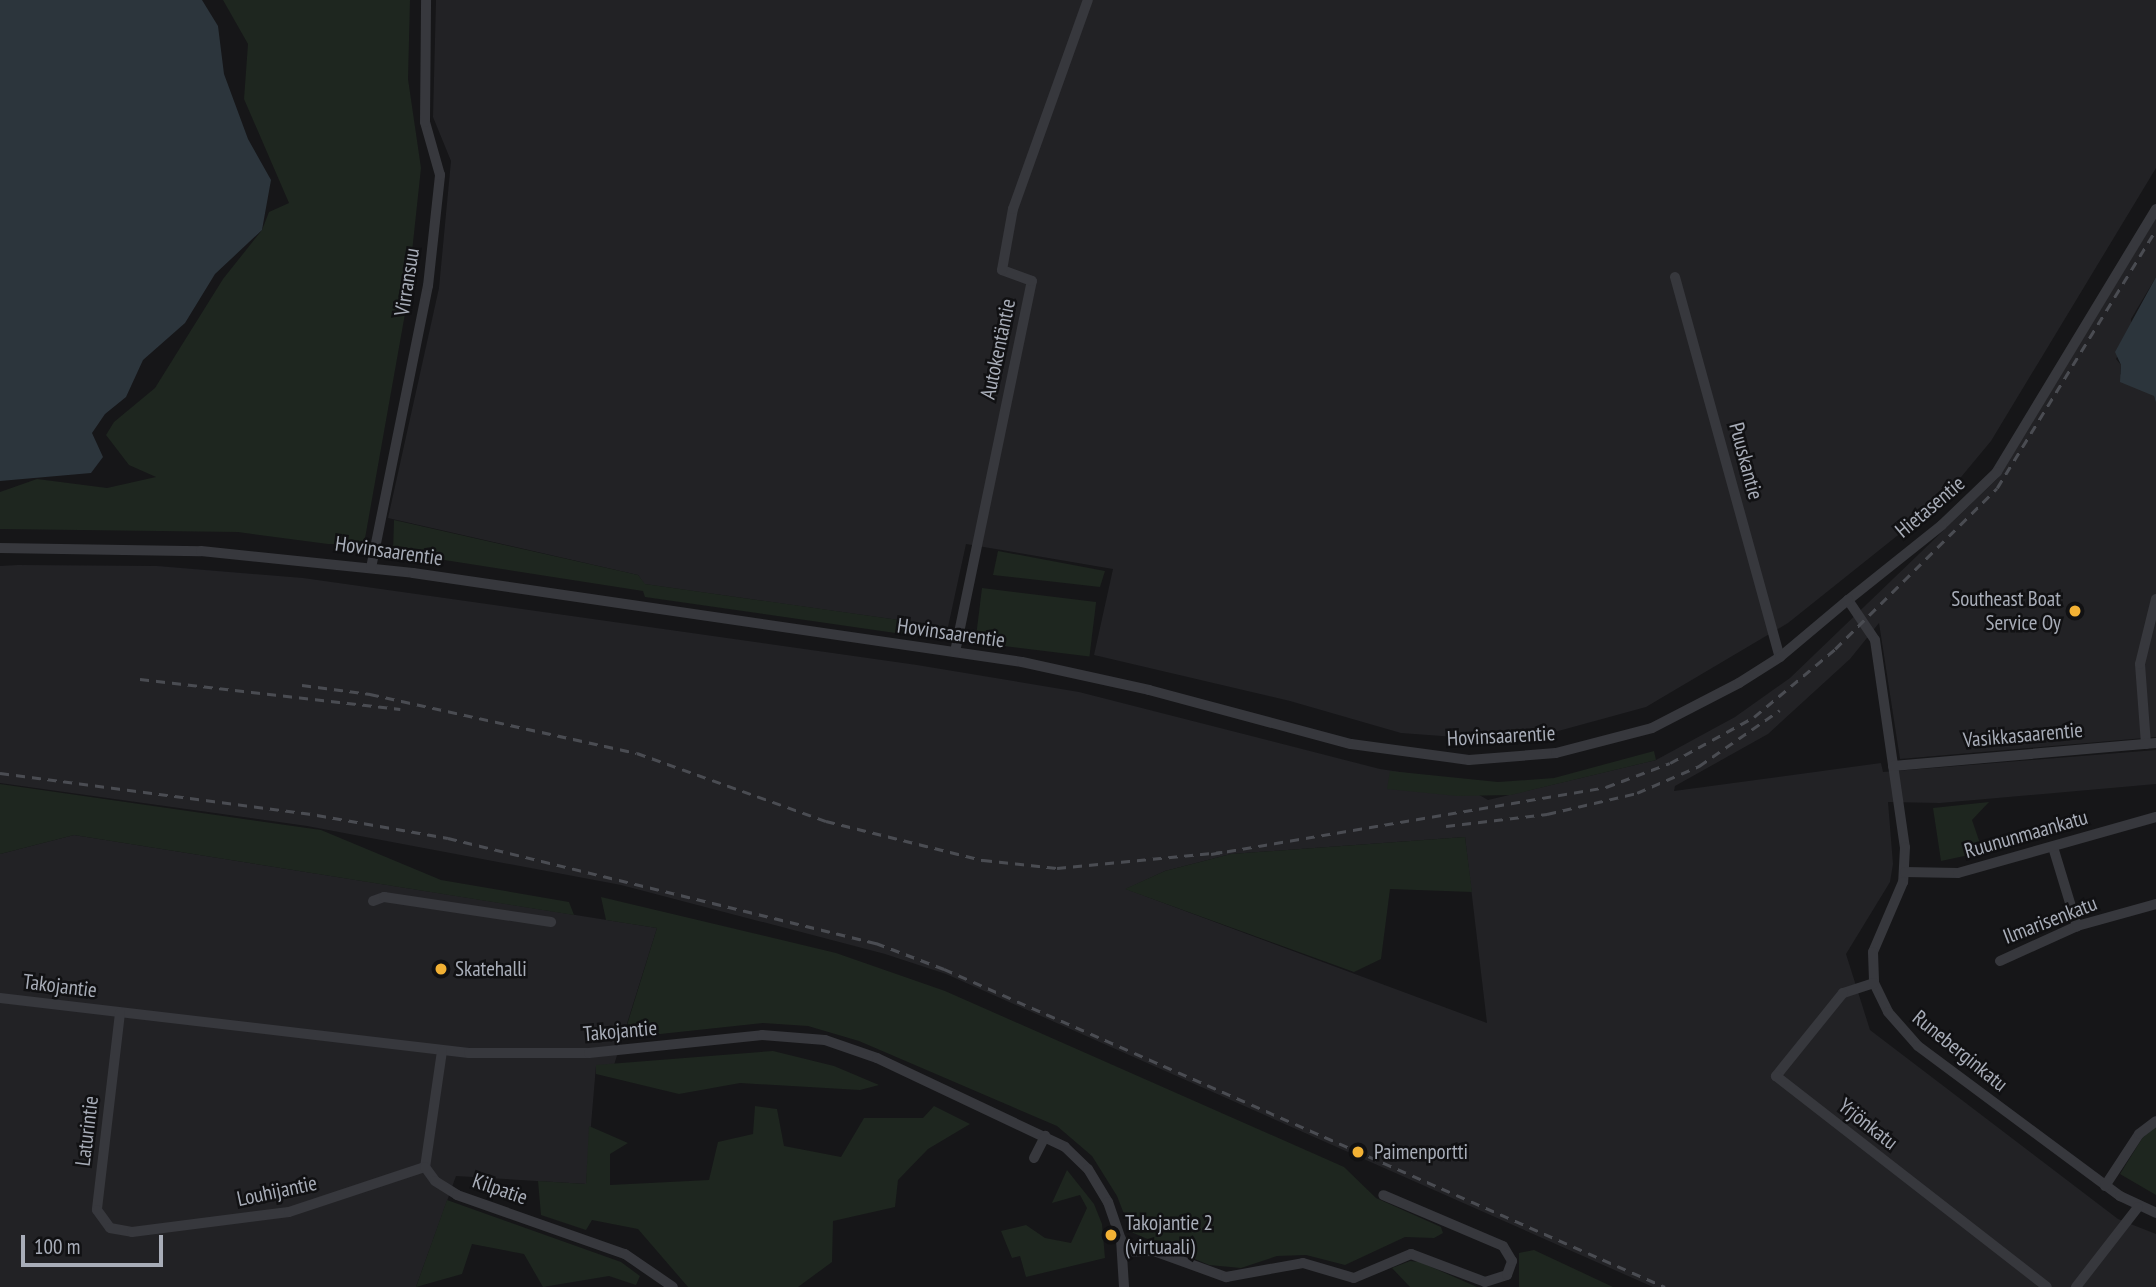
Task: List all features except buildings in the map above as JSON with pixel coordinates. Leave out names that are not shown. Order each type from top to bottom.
[{"type":"street","name":"Virransuu","points":[[371,568],[428,286],[440,175],[425,122],[426,0]]},
{"type":"street","name":"Autokentäntie","points":[[955,652],[1032,281],[1002,270],[1013,209],[1088,0]]},
{"type":"street","name":"Hietasentie","points":[[1848,600],[1942,525],[1997,472],[2156,209]]},
{"type":"street","name":"Puuskantie","points":[[1675,277],[1780,657]]},
{"type":"street","name":"Hovinsaarentie","points":[[0,548],[140,548],[371,568],[955,652],[1067,671],[1364,747],[1469,760],[1556,753],[1652,728],[1694,709],[1780,657],[1848,600]]},
{"type":"street","points":[[2151,744],[2140,664],[2156,599]]},
{"type":"street","points":[[1848,600],[1875,640],[1905,847],[1905,872],[1878,934],[1874,983]]},
{"type":"street","name":"Vasikkasaarentie","points":[[1893,766],[2151,744]]},
{"type":"street","name":"Ruununmaankatu","points":[[1905,872],[1958,873],[2156,817]]},
{"type":"street","points":[[2053,847],[2077,926]]},
{"type":"street","points":[[373,901],[384,897],[551,922]]},
{"type":"street","name":"Ilmarisenkatu","points":[[2000,961],[2077,926],[2156,904]]},
{"type":"street","name":"Runeberginkatu","points":[[1874,983],[1893,1020],[1918,1046],[2105,1186],[2138,1207],[2156,1213]]},
{"type":"street","name":"Yrjönkatu","points":[[1874,983],[1843,993],[1776,1076],[2047,1287]]},
{"type":"street","name":"Takojantie","points":[[0,998],[442,1051],[539,1055],[762,1035],[808,1037],[858,1050],[1045,1136],[1088,1169],[1108,1202],[1123,1252],[1124,1287]]},
{"type":"street","name":"Laturintie","points":[[120,1013],[97,1210],[110,1228],[132,1232]]},
{"type":"street","points":[[425,1167],[442,1051]]},
{"type":"street","points":[[2105,1186],[2140,1135],[2156,1121]]},
{"type":"street","points":[[1034,1158],[1045,1136]]},
{"type":"street","name":"Louhijantie","points":[[132,1232],[289,1212],[412,1175],[425,1167]]},
{"type":"street","name":"Kilpatie","points":[[425,1167],[435,1181],[457,1195],[625,1254],[673,1287]]},
{"type":"street","points":[[1123,1252],[1154,1251],[1226,1276],[1303,1264],[1354,1278],[1411,1254],[1485,1282],[1507,1275],[1513,1261],[1503,1246],[1384,1195]]},
{"type":"street","points":[[2076,1287],[2138,1207]]},
{"type":"shaded area","points":[[0,0],[202,0],[218,26],[224,74],[248,139],[271,180],[262,230],[215,274],[185,323],[143,360],[126,397],[105,414],[92,433],[103,457],[91,473],[0,481]]},
{"type":"shaded area","points":[[223,0],[410,0],[408,79],[421,168],[406,308],[364,544],[328,544],[238,532],[0,529],[0,492],[37,479],[107,488],[156,477],[129,465],[106,435],[114,422],[155,388],[223,279],[262,230],[269,212],[289,203],[244,99],[248,44]]},
{"type":"shaded area","points":[[436,0],[2156,0],[2156,168],[1991,441],[1942,500],[1788,623],[1646,707],[1540,736],[1469,738],[1401,733],[1290,701],[1094,655],[1113,569],[966,544],[948,627],[644,584],[638,575],[388,518],[439,288],[451,161],[433,117]]},
{"type":"shaded area","points":[[2156,218],[2156,277],[2131,319],[2132,327],[2116,359],[2121,365],[2120,374],[2154,396],[2156,403],[2156,737],[1900,759],[1879,623],[1850,659],[1768,734],[1675,786],[1674,791],[1881,763],[1883,772],[2156,750],[2156,784],[1940,803],[1888,802],[1893,864],[1890,882],[1846,954],[1870,1030],[2118,1219],[2156,1234],[2156,1287],[1653,1287],[946,974],[885,954],[621,885],[307,826],[0,783],[0,566],[157,566],[303,578],[917,665],[1079,692],[1380,769],[1453,780],[1488,800],[1656,760],[1735,717],[1790,678],[1998,478]],"holes":[[[1465,837],[1487,1023],[1126,889],[1165,871],[1231,854]]]},
{"type":"shaded area","points":[[2156,277],[2156,403],[2154,396],[2120,382],[2121,365],[2115,352]]},
{"type":"shaded area","points":[[394,520],[638,575],[645,584],[948,627],[944,640],[645,597],[643,591],[393,552]]},
{"type":"shaded area","points":[[998,551],[1105,571],[1100,587],[993,575]]},
{"type":"shaded area","points":[[982,588],[1096,602],[1089,657],[975,643]]},
{"type":"shaded area","points":[[1654,751],[1656,760],[1511,795],[1457,796],[1387,789],[1390,771],[1498,782],[1554,778]]},
{"type":"shaded area","points":[[0,784],[321,830],[441,880],[569,902],[574,915],[74,835],[0,854]]},
{"type":"shaded area","points":[[1989,802],[1972,820],[1983,852],[1941,861],[1933,808]]},
{"type":"shaded area","points":[[74,835],[657,928],[614,1065],[596,1066],[586,1184],[456,1176],[416,1287],[0,1287],[0,854]]},
{"type":"shaded area","points":[[1465,837],[1472,892],[1390,889],[1381,959],[1354,972],[1125,889],[1165,871],[1231,854]]},
{"type":"shaded area","points":[[601,897],[836,953],[945,991],[1344,1167],[1376,1198],[1441,1227],[1443,1233],[1434,1238],[1405,1237],[1345,1265],[1306,1255],[1277,1256],[1241,1268],[1209,1265],[1131,1232],[1117,1196],[1092,1156],[1057,1126],[859,1041],[808,1026],[763,1023],[623,1038],[657,928],[606,920]]},
{"type":"shaded area","points":[[773,1051],[834,1066],[879,1085],[860,1090],[740,1083],[679,1094],[596,1074],[596,1065]]},
{"type":"shaded area","points":[[755,1106],[777,1109],[784,1146],[841,1157],[864,1118],[923,1118],[934,1106],[970,1124],[928,1149],[898,1180],[895,1207],[833,1221],[832,1262],[798,1287],[688,1287],[638,1229],[592,1220],[586,1230],[541,1215],[538,1181],[586,1184],[589,1126],[628,1143],[610,1154],[610,1185],[709,1180],[718,1142],[753,1134]]},
{"type":"shaded area","points":[[2156,1127],[2156,1195],[2120,1174],[2143,1137]]},
{"type":"shaded area","points":[[1067,1170],[1094,1204],[1102,1224],[1105,1258],[1026,1277],[1020,1256],[1012,1258],[1001,1231],[1026,1225],[1045,1238],[1071,1243],[1087,1208],[1080,1195],[1052,1203]]},
{"type":"shaded area","points":[[447,1200],[621,1262],[640,1276],[636,1285],[609,1276],[543,1287],[524,1254],[472,1244],[462,1274],[416,1287]]},
{"type":"shaded area","points":[[1534,1250],[1613,1287],[1519,1287],[1519,1253]]},
{"type":"shaded area","points":[[1410,1261],[1420,1262],[1477,1287],[1410,1287],[1392,1268]]},
{"type":"railway","points":[[1211,854],[1606,787],[1670,763],[1754,717],[1835,649],[1997,488],[2156,230]]},
{"type":"railway","points":[[140,679],[400,709]]},
{"type":"railway","points":[[302,685],[370,694],[637,753],[826,821],[983,860],[1057,868],[1222,852]]},
{"type":"railway","points":[[1446,826],[1547,814],[1637,793],[1699,766],[1780,710]]},
{"type":"railway","points":[[0,773],[317,815],[448,838],[876,943],[944,969],[1665,1287]]},
{"type":"place","name":"Southeast Boat Service Oy","points":[[2075,611]]},
{"type":"place","name":"Skatehalli","points":[[441,969]]},
{"type":"place","name":"Paimenportti","points":[[1358,1152]]},
{"type":"place","name":"Takojantie 2 (virtuaali)","points":[[1111,1235]]}]
